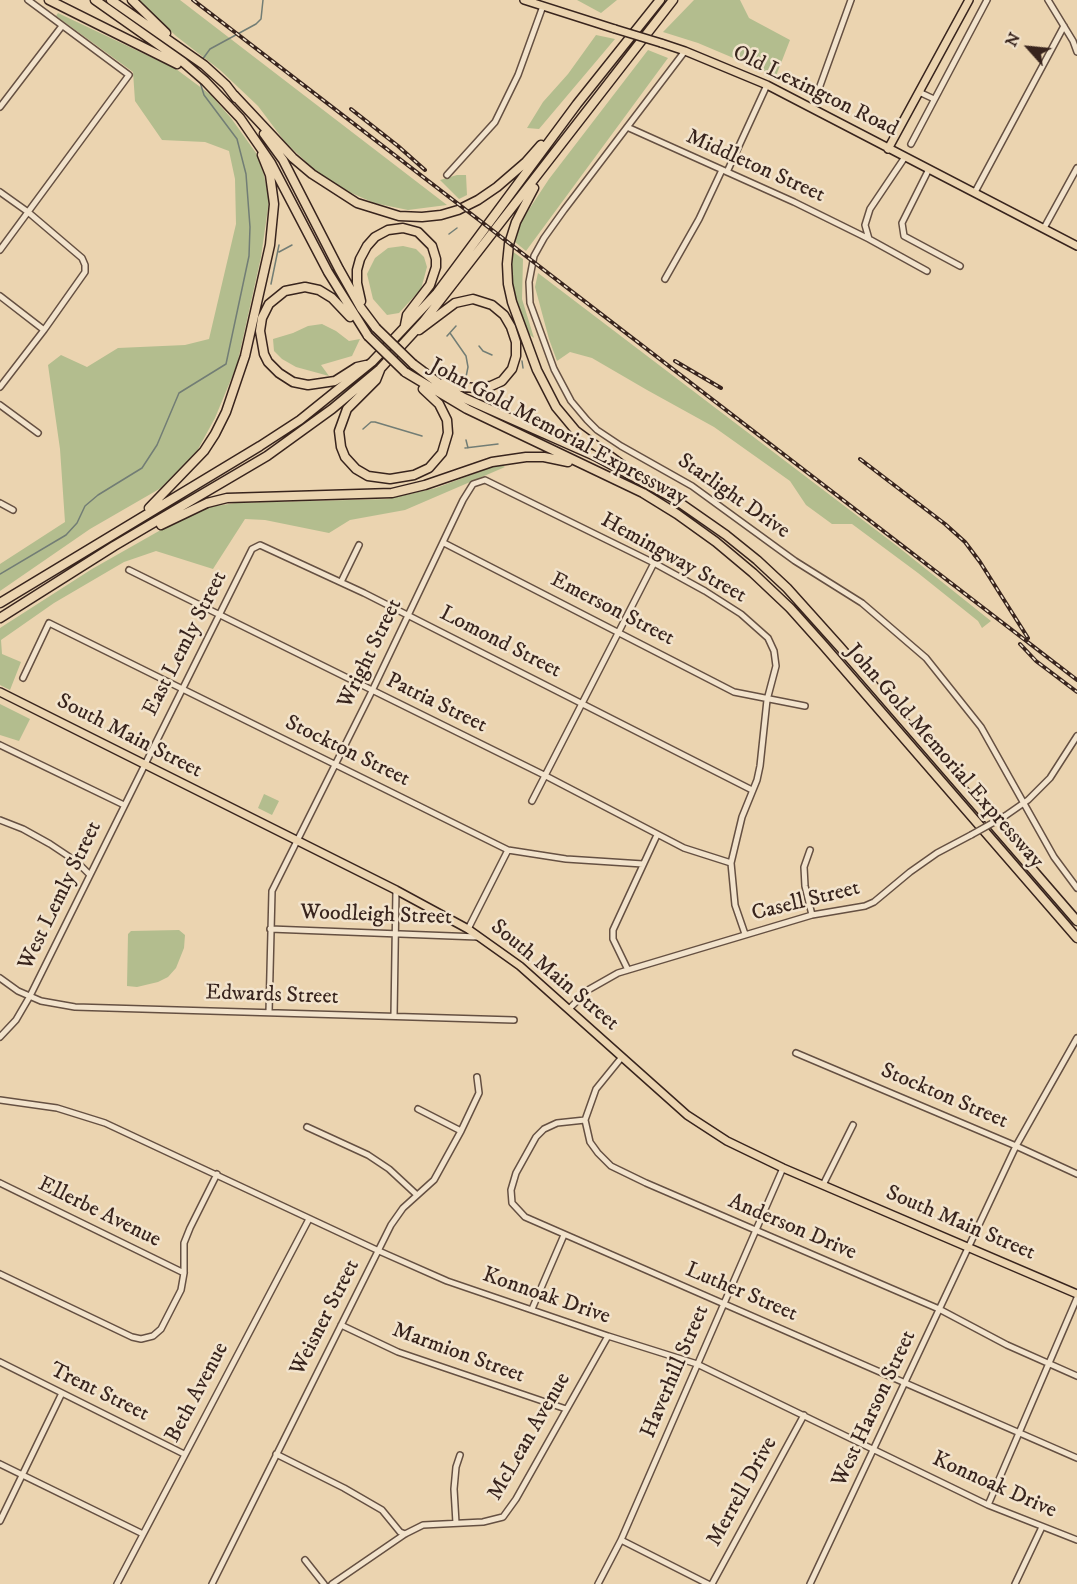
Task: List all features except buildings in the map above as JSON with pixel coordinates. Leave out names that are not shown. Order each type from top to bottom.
[{"type":"highway","points":[[49,0],[182,64]]},
{"type":"highway","points":[[95,0],[182,64]]},
{"type":"highway","name":"John Gold Memorial Expressway","points":[[111,0],[182,48],[204,65],[234,95],[283,160],[361,308],[376,328],[413,364],[464,398],[595,456],[673,498],[726,535],[787,588],[1077,921]]},
{"type":"highway","points":[[132,0],[182,48]]},
{"type":"highway","points":[[0,603],[260,446],[300,420],[369,364],[437,293],[577,104],[660,0]]},
{"type":"highway","points":[[0,618],[114,546],[267,456],[332,409],[380,369],[414,334],[673,0]]},
{"type":"highway","name":"John Gold Memorial Expressway","points":[[182,64],[205,81],[232,107],[272,163],[341,295],[368,336],[418,382],[467,409],[643,493],[678,514],[753,573],[790,608],[1077,938]]},
{"type":"highway","points":[[234,95],[293,158],[332,189],[357,203],[380,211],[399,216],[422,217],[458,210],[497,188],[526,162],[577,104]]},
{"type":"highway","points":[[141,517],[204,451],[215,434],[226,412],[245,356],[270,245],[274,204],[270,175],[258,143]]},
{"type":"highway","points":[[547,163],[516,222],[509,244],[508,284],[521,330],[537,370],[556,406],[576,431],[601,451],[673,498]]},
{"type":"highway","points":[[361,308],[357,274],[360,259],[368,246],[375,237],[388,230],[403,228],[418,232],[432,246],[436,267],[430,285],[407,315],[404,327]]},
{"type":"highway","points":[[368,336],[332,298],[319,290],[305,287],[285,291],[274,299],[265,312],[260,331],[261,345],[268,362],[279,373],[299,384],[308,386],[328,384],[342,378],[357,367],[369,364]]},
{"type":"highway","points":[[414,334],[429,325],[455,303],[473,299],[486,302],[497,309],[508,321],[514,335],[515,363],[505,378],[495,385],[467,388],[447,383],[422,371]]},
{"type":"highway","points":[[380,369],[376,380],[347,409],[339,431],[345,457],[356,469],[368,476],[390,479],[414,475],[429,468],[442,453],[448,433],[447,420],[439,404],[418,382]]},
{"type":"highway","points":[[114,546],[190,510],[227,498],[392,493],[425,485],[492,462],[526,457],[562,460],[614,479]]},
{"type":"main road","name":"Old Lexington Road","points":[[524,0],[685,51],[767,85],[1077,246]]},
{"type":"main road","points":[[888,149],[969,0]]},
{"type":"main road","name":"South Main Street","points":[[0,692],[396,890],[468,929],[520,966],[570,1008],[687,1115],[727,1141],[783,1168],[1077,1294]]},
{"type":"street","points":[[0,250],[129,75],[28,0]]},
{"type":"street","points":[[812,108],[851,0]]},
{"type":"street","points":[[910,144],[987,0]]},
{"type":"street","points":[[1048,0],[1077,52]]},
{"type":"street","points":[[447,175],[495,122],[518,75],[543,6]]},
{"type":"street","points":[[0,107],[62,26]]},
{"type":"street","points":[[975,192],[1064,26]]},
{"type":"street","name":"Starlight Drive","points":[[685,51],[544,238],[532,261],[529,282],[530,303],[545,348],[562,385],[579,412],[597,429],[621,446],[692,486],[795,561],[862,603],[915,647],[945,680],[981,727],[1054,857],[1077,888]]},
{"type":"street","points":[[665,279],[725,171],[767,85]]},
{"type":"street","points":[[920,92],[934,99]]},
{"type":"street","name":"Middleton Street","points":[[627,127],[838,222],[927,272]]},
{"type":"street","points":[[869,239],[865,225],[870,209],[905,157]]},
{"type":"street","points":[[1044,228],[1077,168]]},
{"type":"street","points":[[929,170],[902,223],[904,236],[960,266]]},
{"type":"street","points":[[0,192],[28,212],[82,258],[85,272],[0,387]]},
{"type":"street","points":[[0,296],[44,330]]},
{"type":"street","points":[[0,405],[38,433]]},
{"type":"street","name":"Hemingway Street","points":[[476,482],[485,480],[499,485],[654,563],[741,614],[768,638],[774,651],[776,666],[767,700],[760,766],[742,818],[731,862],[735,905],[745,934]]},
{"type":"street","name":"Wright Street","points":[[269,1012],[272,891],[464,500],[476,482]]},
{"type":"street","points":[[0,503],[13,510]]},
{"type":"street","name":"Emerson Street","points":[[444,543],[734,692],[804,706]]},
{"type":"street","name":"Lomond Street","points":[[242,570],[252,549],[260,545],[408,615],[752,790]]},
{"type":"street","points":[[341,582],[359,545]]},
{"type":"street","points":[[532,801],[654,563]]},
{"type":"street","name":"Patria Street","points":[[129,570],[544,776],[657,835],[684,848],[731,862]]},
{"type":"street","name":"East Lemly Street","points":[[144,765],[242,570]]},
{"type":"street","name":"Stockton Street","points":[[23,678],[49,623],[508,850],[566,859],[643,864]]},
{"type":"street","name":"Casell Street","points":[[570,1008],[588,990],[618,973],[813,915],[852,910],[874,902],[910,872],[937,854],[1005,816],[1023,803],[1050,778],[1077,736]]},
{"type":"street","points":[[0,744],[124,805]]},
{"type":"street","name":"West Lemly Street","points":[[0,1037],[16,1020],[30,996],[144,765]]},
{"type":"street","points":[[0,820],[23,829],[50,844],[77,862],[89,874]]},
{"type":"street","points":[[628,970],[613,939],[613,930],[657,835]]},
{"type":"street","points":[[468,929],[508,850]]},
{"type":"street","points":[[810,850],[804,867],[805,886],[813,915]]},
{"type":"street","points":[[394,1016],[396,890]]},
{"type":"street","name":"Woodleigh Street","points":[[270,929],[480,937]]},
{"type":"street","name":"Edwards Street","points":[[0,978],[18,991],[41,1001],[75,1007],[514,1020]]},
{"type":"street","name":"West Harson Street","points":[[810,1584],[1016,1146],[1077,1038]]},
{"type":"street","name":"Stockton Street","points":[[796,1053],[1077,1174]]},
{"type":"street","points":[[585,1120],[596,1089],[622,1057]]},
{"type":"street","name":"Weisner Street","points":[[212,1584],[391,1225],[403,1208],[434,1180],[460,1131],[479,1093],[477,1077]]},
{"type":"street","name":"Konnoak Drive","points":[[0,1100],[57,1108],[105,1123],[447,1281],[697,1364],[988,1506],[1077,1540]]},
{"type":"street","points":[[418,1109],[460,1131]]},
{"type":"street","name":"Anderson Drive","points":[[585,1120],[590,1142],[598,1154],[611,1166],[939,1309],[1007,1345],[1077,1376]]},
{"type":"street","name":"Luther Street","points":[[585,1120],[556,1123],[539,1133],[516,1173],[511,1190],[512,1203],[519,1213],[532,1222],[1077,1458]]},
{"type":"street","points":[[824,1185],[853,1125]]},
{"type":"street","points":[[307,1127],[368,1155],[389,1169],[417,1195]]},
{"type":"street","name":"Haverhill Street","points":[[598,1584],[621,1540],[783,1168]]},
{"type":"street","points":[[0,1274],[132,1337],[141,1339],[153,1336],[161,1329],[181,1290],[184,1273],[184,1243],[217,1174]]},
{"type":"street","name":"Ellerbe Avenue","points":[[0,1183],[184,1273]]},
{"type":"street","name":"Beth Avenue","points":[[117,1584],[309,1219]]},
{"type":"street","points":[[532,1309],[564,1235]]},
{"type":"street","points":[[988,1506],[1077,1298]]},
{"type":"street","name":"Marmion Street","points":[[341,1325],[398,1352],[566,1409]]},
{"type":"street","name":"McLean Avenue","points":[[332,1584],[405,1534],[423,1525],[483,1522],[503,1517],[516,1499],[608,1336]]},
{"type":"street","name":"Trent Street","points":[[0,1362],[184,1454]]},
{"type":"street","points":[[0,1521],[62,1393]]},
{"type":"street","name":"Merrell Drive","points":[[710,1584],[804,1415]]},
{"type":"street","points":[[276,1454],[382,1510],[400,1532],[405,1534]]},
{"type":"street","points":[[456,1523],[454,1489],[456,1467],[460,1455]]},
{"type":"street","points":[[0,1464],[143,1534]]},
{"type":"street","points":[[1015,1584],[1042,1527]]},
{"type":"street","points":[[621,1540],[710,1584]]},
{"type":"street","points":[[305,1560],[324,1584]]},
{"type":"green space","points":[[138,0],[180,0],[447,205],[408,210],[374,203],[320,175],[285,142],[258,106],[220,70],[176,36]]},
{"type":"green space","points":[[577,0],[617,0],[601,13]]},
{"type":"green space","points":[[694,0],[740,0],[749,18],[790,40],[776,76],[698,43],[663,32]]},
{"type":"green space","points":[[58,13],[176,69],[211,95],[256,153],[264,175],[269,201],[261,257],[237,365],[215,418],[197,451],[161,488],[90,529],[0,591],[0,564],[65,522],[60,449],[48,365],[61,355],[87,367],[118,348],[185,345],[209,339],[236,224],[235,179],[229,151],[205,142],[162,140],[135,101],[133,72],[56,16]]},
{"type":"green space","points":[[596,35],[615,39],[539,129],[527,128],[543,102],[568,74]]},
{"type":"green space","points":[[648,50],[668,58],[526,251],[515,242],[522,220],[549,179]]},
{"type":"green space","points":[[466,175],[467,195],[459,199],[440,180]]},
{"type":"green space","points":[[403,246],[416,249],[424,257],[427,267],[421,289],[399,313],[387,315],[373,299],[367,274],[375,258],[388,248]]},
{"type":"green space","points":[[512,251],[523,259],[522,299],[534,338],[526,332],[514,296]]},
{"type":"green space","points":[[538,273],[897,546],[991,621],[982,628],[978,621],[918,573],[852,524],[832,524],[806,505],[790,481],[714,427],[592,358],[570,352],[557,361],[535,287]]},
{"type":"green space","points":[[322,324],[349,341],[360,339],[352,356],[321,365],[329,376],[296,367],[274,351],[273,339],[308,326]]},
{"type":"green space","points":[[500,464],[505,467],[405,510],[350,520],[329,533],[265,520],[245,519],[213,569],[156,551],[124,562],[54,603],[1,640],[2,654],[21,662],[10,690],[0,685],[0,628],[92,569],[204,508],[235,503],[387,499],[436,488]]},
{"type":"green space","points":[[0,704],[30,719],[19,741],[0,735]]},
{"type":"green space","points":[[264,794],[279,801],[272,815],[258,808]]},
{"type":"green space","points":[[179,930],[185,935],[184,948],[176,968],[168,977],[137,987],[127,986],[128,934],[131,931]]},
{"type":"waterway","points":[[202,60],[210,49],[256,24],[261,19],[263,0]]},
{"type":"waterway","points":[[0,574],[66,535],[77,523],[85,506],[98,495],[142,468],[157,445],[179,393],[226,364],[249,256],[250,227],[246,174],[237,139],[204,95],[200,82]]},
{"type":"waterway","points":[[449,234],[457,228]]},
{"type":"waterway","points":[[271,284],[279,245]]},
{"type":"waterway","points":[[279,252],[292,245]]},
{"type":"waterway","points":[[447,336],[456,326]]},
{"type":"waterway","points":[[450,333],[466,356],[468,367],[466,377]]},
{"type":"waterway","points":[[479,346],[483,351],[492,355]]},
{"type":"waterway","points":[[522,361],[523,368]]},
{"type":"waterway","points":[[363,429],[371,422],[375,422],[422,436]]},
{"type":"waterway","points":[[466,440],[468,448]]},
{"type":"waterway","points":[[465,448],[498,444]]},
{"type":"railway","points":[[193,0],[1077,680]]},
{"type":"railway","points":[[351,109],[425,170]]},
{"type":"railway","points":[[675,361],[721,388]]},
{"type":"railway","points":[[860,459],[965,542],[1028,638]]},
{"type":"railway","points":[[1020,644],[1036,661],[1077,692]]}]
